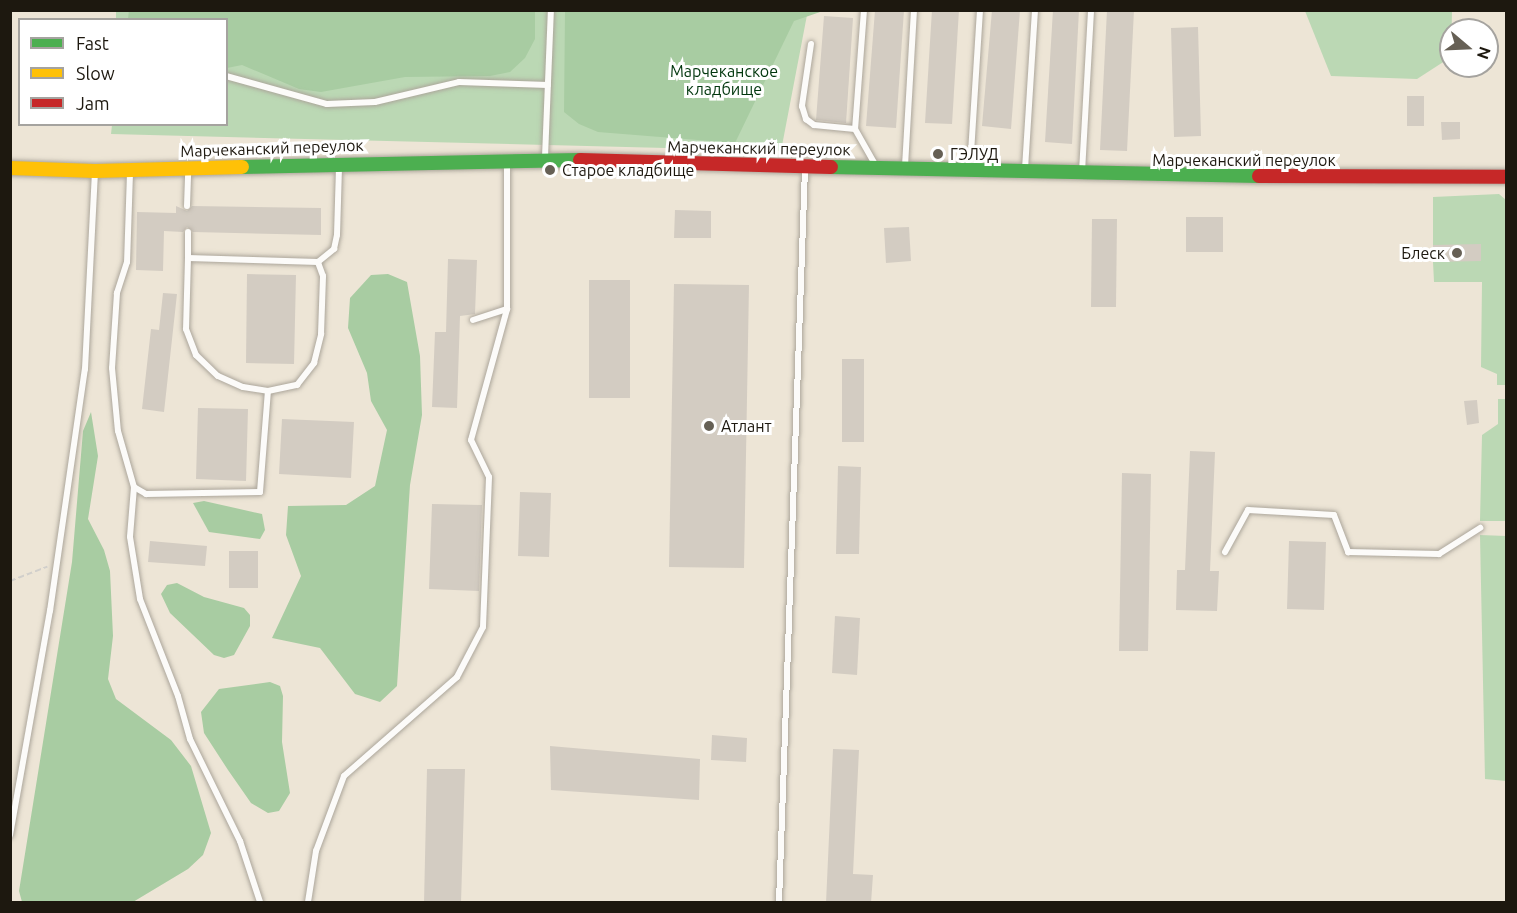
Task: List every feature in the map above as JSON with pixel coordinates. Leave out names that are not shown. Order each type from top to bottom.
[{"type":"street","name":"Марчеканский переулок","points":[[10,168],[95,171],[545,159],[1231,177],[1506,177]]},
{"type":"lane","points":[[545,159],[551,10]]},
{"type":"lane","points":[[864,10],[855,129],[877,167]]},
{"type":"lane","points":[[905,168],[914,10]]},
{"type":"lane","points":[[970,169],[980,10]]},
{"type":"lane","points":[[1025,170],[1035,10]]},
{"type":"lane","points":[[1082,173],[1091,10]]},
{"type":"lane","points":[[811,44],[802,106],[806,119],[814,125],[855,129]]},
{"type":"lane","points":[[228,77],[327,104],[375,102],[459,82],[548,85]]},
{"type":"lane","points":[[308,903],[316,851],[344,776],[457,677],[483,627],[489,477],[471,440],[507,309],[507,159]]},
{"type":"lane","points":[[188,258],[318,262],[334,249],[337,235],[339,163]]},
{"type":"lane","points":[[779,903],[805,166]]},
{"type":"lane","points":[[187,206],[189,168]]},
{"type":"lane","points":[[130,170],[128,262],[117,293],[112,368],[118,431],[134,487],[130,537],[141,599],[178,696],[190,739],[240,841],[260,903]]},
{"type":"lane","points":[[10,835],[57,561],[84,369],[95,171]]},
{"type":"lane","points":[[188,232],[186,329],[196,355],[218,376],[243,387],[268,391],[297,385],[314,363],[321,334],[323,276],[318,262]]},
{"type":"lane","points":[[473,320],[507,309]]},
{"type":"lane","points":[[134,487],[146,494],[260,492],[268,391]]},
{"type":"lane","points":[[1225,552],[1248,510],[1334,515],[1348,552],[1439,554],[1480,528]]},
{"type":"path","points":[[10,582],[57,561]]},
{"type":"green space","points":[[129,10],[535,11],[535,39],[525,58],[510,72],[490,76],[405,77],[321,92],[299,89],[242,65],[228,68],[228,18],[128,18]]},
{"type":"green space","points":[[565,10],[823,11],[794,21],[735,143],[598,132],[579,124],[564,112]]},
{"type":"green space","name":"Марчеканское кладбище","points":[[116,11],[823,11],[807,15],[781,151],[111,134],[112,126],[228,126],[228,18],[116,18]]},
{"type":"green space","points":[[1305,11],[1452,11],[1452,18],[1439,18],[1439,65],[1417,79],[1331,76]]},
{"type":"green space","points":[[1499,194],[1506,200],[1506,385],[1497,385],[1497,374],[1481,367],[1482,282],[1434,282],[1433,262],[1433,197]]},
{"type":"green space","points":[[388,274],[407,282],[420,356],[422,415],[410,485],[397,686],[380,702],[355,694],[320,648],[272,638],[301,576],[286,535],[288,506],[346,505],[375,486],[387,430],[371,401],[367,373],[348,328],[350,298],[371,275]]},
{"type":"green space","points":[[1498,399],[1506,399],[1506,521],[1480,521],[1482,435],[1498,424]]},
{"type":"green space","points":[[91,412],[98,456],[88,519],[104,550],[110,571],[113,636],[108,679],[116,699],[171,740],[191,766],[211,833],[203,855],[188,869],[133,902],[22,902],[19,891],[72,562],[83,431]]},
{"type":"green space","points":[[204,501],[262,514],[265,530],[260,539],[209,532],[193,503]]},
{"type":"green space","points":[[1480,535],[1506,536],[1506,781],[1485,779]]},
{"type":"green space","points":[[177,583],[204,597],[244,608],[250,615],[250,626],[234,655],[224,658],[214,655],[170,613],[161,594],[167,585]]},
{"type":"green space","points":[[270,682],[280,686],[283,696],[282,742],[290,793],[279,811],[268,813],[251,803],[228,770],[204,733],[201,712],[219,689]]},
{"type":"building","points":[[875,10],[904,10],[896,128],[866,126]]},
{"type":"building","points":[[932,10],[959,10],[952,124],[925,123]]},
{"type":"building","points":[[992,10],[1020,10],[1011,129],[982,126]]},
{"type":"building","points":[[1053,10],[1079,10],[1072,144],[1045,142]]},
{"type":"building","points":[[1107,10],[1134,10],[1127,151],[1100,150]]},
{"type":"building","points":[[824,16],[853,18],[846,123],[816,120]]},
{"type":"building","points":[[1198,27],[1201,136],[1174,137],[1171,28]]},
{"type":"building","points":[[1407,96],[1424,96],[1424,126],[1407,126]]},
{"type":"building","points":[[1441,122],[1460,122],[1460,139],[1442,140]]},
{"type":"building","points":[[176,206],[187,211],[192,206],[321,208],[321,235],[193,232],[187,227],[183,232],[164,231],[163,271],[136,270],[137,212],[176,213]]},
{"type":"building","points":[[675,210],[711,211],[711,238],[674,238]]},
{"type":"building","points":[[1186,217],[1223,217],[1223,252],[1186,252]]},
{"type":"building","points":[[1092,219],[1117,219],[1116,307],[1091,307]]},
{"type":"building","points":[[909,227],[911,261],[886,263],[884,228]]},
{"type":"building","name":"Блеск","points":[[1481,244],[1481,261],[1433,262],[1433,245]]},
{"type":"building","points":[[448,259],[477,260],[475,314],[460,316],[457,408],[432,407],[435,332],[446,332]]},
{"type":"building","points":[[247,274],[296,275],[294,364],[246,363]]},
{"type":"building","points":[[589,280],[630,280],[630,398],[589,398]]},
{"type":"building","name":"Атлант","points":[[674,284],[749,285],[744,568],[669,567]]},
{"type":"building","points":[[163,293],[177,294],[164,412],[142,409],[151,329],[159,330]]},
{"type":"building","points":[[842,359],[864,359],[864,442],[842,442]]},
{"type":"building","points":[[1477,400],[1479,423],[1467,425],[1464,401]]},
{"type":"building","points":[[198,408],[248,409],[246,481],[196,479]]},
{"type":"building","points":[[282,419],[354,422],[351,478],[279,474]]},
{"type":"building","points":[[1190,451],[1215,452],[1210,571],[1219,571],[1217,611],[1176,610],[1177,570],[1185,570]]},
{"type":"building","points":[[838,466],[861,467],[859,554],[836,554]]},
{"type":"building","points":[[1122,473],[1151,474],[1148,651],[1119,651]]},
{"type":"building","points":[[520,492],[551,493],[549,557],[518,556]]},
{"type":"building","points":[[432,504],[482,505],[479,591],[429,589]]},
{"type":"building","points":[[150,541],[207,546],[205,566],[148,562]]},
{"type":"building","points":[[1289,541],[1326,542],[1324,610],[1287,609]]},
{"type":"building","points":[[229,551],[258,551],[258,588],[229,588]]},
{"type":"building","points":[[835,616],[860,618],[857,675],[832,673]]},
{"type":"building","points":[[712,735],[747,738],[746,762],[711,760]]},
{"type":"building","points":[[550,746],[700,759],[699,800],[551,790]]},
{"type":"building","points":[[833,749],[859,750],[853,874],[873,875],[871,903],[826,903]]},
{"type":"building","points":[[427,769],[465,769],[461,903],[424,903]]},
{"type":"traffic: fast","points":[[242,167],[580,160]]},
{"type":"traffic: fast","points":[[831,167],[1259,176]]},
{"type":"traffic: slow","points":[[10,168],[95,171],[242,167]]},
{"type":"traffic: jam","points":[[580,160],[831,167]]},
{"type":"traffic: jam","points":[[1259,176],[1506,177]]},
{"type":"place","name":"ГЭЛУД","points":[[938,154]]},
{"type":"place","name":"Старое кладбище","points":[[550,170]]},
{"type":"place","name":"Блеск","points":[[1457,253]]},
{"type":"place","name":"Атлант","points":[[709,426]]}]
